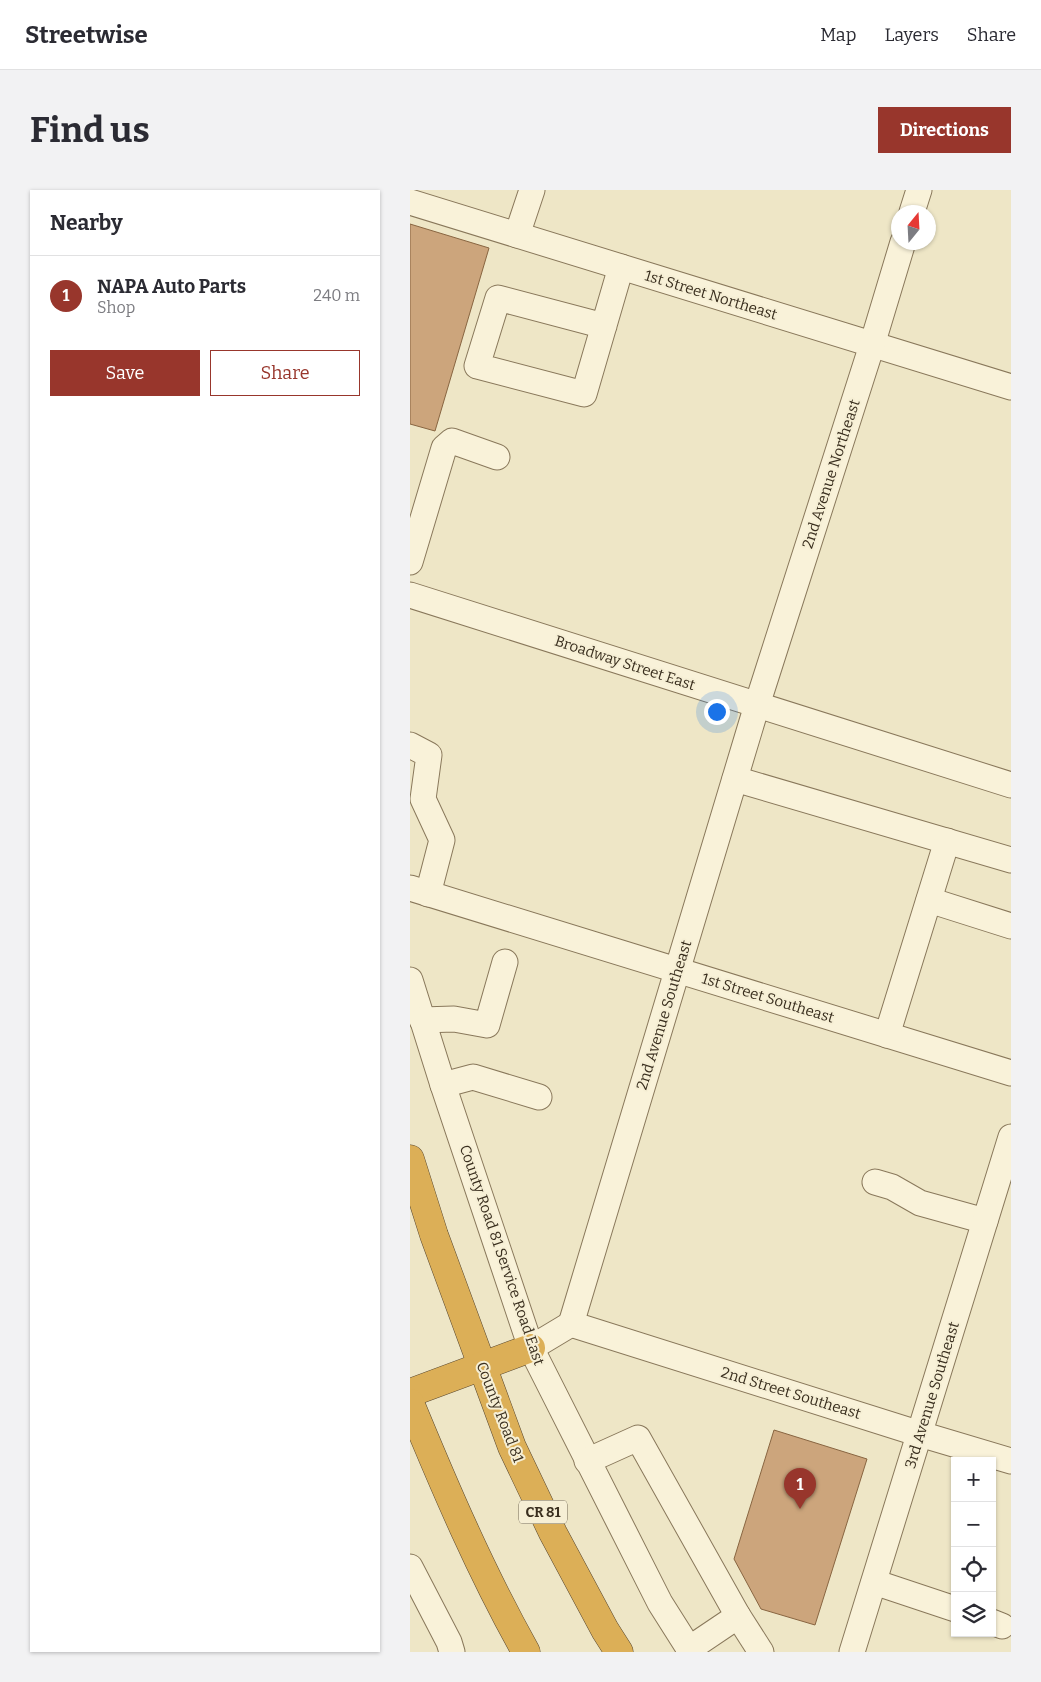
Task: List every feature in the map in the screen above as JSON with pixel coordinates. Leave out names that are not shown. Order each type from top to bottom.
[{"type":"highway","name":"County Road 81","points":[[410,1159],[434,1235],[512,1447],[552,1533],[619,1652]]},
{"type":"highway","points":[[410,1393],[531,1348]]},
{"type":"highway","points":[[410,1403],[456,1511],[503,1611],[526,1652]]},
{"type":"street","points":[[517,235],[532,190]]},
{"type":"street","points":[[914,205],[919,190]]},
{"type":"street","name":"1st Street Northeast","points":[[410,202],[1011,387]]},
{"type":"street","name":"2nd Avenue Northeast","points":[[757,705],[901,250]]},
{"type":"street","points":[[604,326],[498,298],[477,366],[584,394],[604,326],[621,267]]},
{"type":"street","points":[[412,550],[444,448],[452,441],[497,457]]},
{"type":"street","name":"Broadway Street East","points":[[410,595],[1011,786]]},
{"type":"street","name":"2nd Avenue Southeast","points":[[571,1324],[757,705]]},
{"type":"street","points":[[410,745],[429,755],[423,798],[442,840],[419,891]]},
{"type":"street","points":[[735,779],[1011,860]]},
{"type":"street","points":[[887,1035],[947,841]]},
{"type":"street","name":"1st Street Southeast","points":[[419,891],[1011,1073]]},
{"type":"street","points":[[929,900],[1011,926]]},
{"type":"street","points":[[422,1020],[454,1019],[487,1025],[505,962]]},
{"type":"street","name":"County Road 81 Service Road East","points":[[410,980],[531,1348],[660,1603],[690,1650]]},
{"type":"street","points":[[443,1085],[473,1077],[539,1097]]},
{"type":"street","name":"3rd Avenue Southeast","points":[[852,1652],[1011,1137]]},
{"type":"street","points":[[875,1182],[892,1187],[920,1203],[985,1221]]},
{"type":"street","points":[[531,1348],[571,1324]]},
{"type":"street","name":"2nd Street Southeast","points":[[571,1324],[1011,1461]]},
{"type":"street","points":[[587,1462],[638,1438],[738,1616],[762,1652]]},
{"type":"street","points":[[410,1568],[449,1642],[452,1652]]},
{"type":"street","points":[[874,1582],[951,1608]]},
{"type":"street","points":[[690,1650],[738,1616]]},
{"type":"building","points":[[410,224],[489,248],[435,431],[410,424]]},
{"type":"building","points":[[774,1430],[867,1459],[815,1625],[761,1609],[734,1559]]},
{"type":"place","name":"NAPA Auto Parts","points":[[800,1509]]}]
